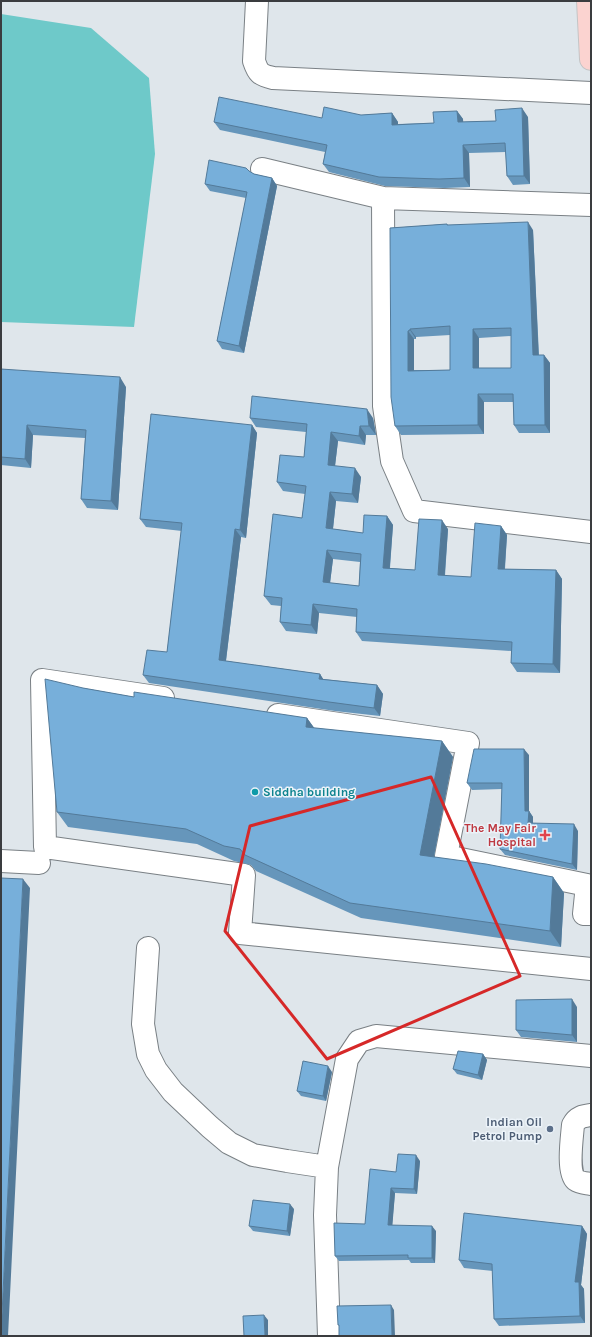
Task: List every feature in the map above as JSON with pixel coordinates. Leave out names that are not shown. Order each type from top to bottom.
[{"type":"main road","points":[[588,1],[591,59]]},
{"type":"street","points":[[257,1],[254,61],[257,70],[262,76],[273,78],[591,93]]},
{"type":"street","points":[[262,169],[383,198],[591,205]]},
{"type":"street","points":[[383,198],[384,406],[392,462],[414,511],[591,532]]},
{"type":"street","points":[[184,701],[42,680],[45,847],[244,875],[240,933],[591,969]]},
{"type":"street","points":[[262,713],[468,743],[446,856],[587,885],[584,914],[591,914]]},
{"type":"street","points":[[1,861],[39,863]]},
{"type":"street","points":[[148,948],[143,1024],[148,1054],[156,1070],[173,1092],[210,1128],[229,1143],[253,1155],[327,1167]]},
{"type":"street","points":[[329,1336],[325,1216],[327,1167],[347,1059],[359,1041],[376,1036],[591,1056]]},
{"type":"street","points":[[591,1115],[580,1117],[573,1125],[571,1165],[572,1175],[577,1181],[591,1184]]},
{"type":"highlighted area","points":[[431,777],[520,976],[327,1059],[225,931],[250,826]]},
{"type":"water","points":[[1,14],[91,28],[149,78],[155,154],[134,327],[1,322]]},
{"type":"building","points":[[219,97],[322,118],[324,107],[361,115],[392,113],[392,125],[434,123],[433,112],[457,111],[458,122],[496,121],[495,110],[522,108],[524,176],[507,176],[505,143],[463,145],[464,178],[439,179],[379,177],[323,164],[327,145],[214,122]]},
{"type":"building","points":[[209,160],[246,168],[254,174],[272,178],[239,346],[217,341],[247,192],[205,184]]},
{"type":"building","points":[[528,222],[533,355],[544,355],[545,425],[514,425],[513,394],[478,394],[478,425],[395,426],[391,397],[390,228]],"holes":[[[450,326],[450,370],[408,371],[408,331],[410,329]],[[511,328],[511,368],[473,368],[473,329]]]},
{"type":"building","points":[[1,369],[120,377],[111,501],[81,499],[86,430],[27,425],[25,459],[1,457]]},
{"type":"building","points":[[252,396],[367,409],[369,426],[360,426],[359,436],[331,432],[328,465],[355,468],[352,494],[330,492],[326,528],[363,533],[364,515],[387,516],[383,568],[415,570],[419,519],[442,520],[438,575],[471,577],[475,523],[501,526],[498,569],[556,570],[553,664],[511,663],[512,642],[356,632],[357,609],[313,604],[311,625],[280,622],[282,598],[264,596],[273,514],[302,518],[306,486],[277,482],[280,455],[304,457],[307,424],[250,418]],"holes":[[[327,550],[361,554],[359,586],[323,582]]]},
{"type":"building","points":[[151,414],[252,425],[240,530],[235,529],[219,660],[320,674],[319,679],[377,685],[374,708],[143,675],[147,650],[167,652],[182,523],[140,519]]},
{"type":"building","name":"Siddha building","points":[[45,679],[83,688],[134,697],[134,692],[307,718],[306,727],[442,741],[420,855],[486,864],[553,877],[550,931],[350,903],[245,855],[240,849],[224,846],[186,829],[57,812]]},
{"type":"building","points":[[474,749],[524,749],[525,811],[529,811],[528,823],[574,824],[572,864],[500,849],[502,783],[467,783]]},
{"type":"building","points":[[1,878],[23,879],[1,1335]]},
{"type":"building","points":[[572,999],[572,1035],[516,1030],[516,1000]]},
{"type":"building","points":[[458,1051],[483,1054],[478,1075],[453,1069]]},
{"type":"building","points":[[303,1061],[328,1066],[323,1096],[297,1091]]},
{"type":"building","points":[[398,1154],[416,1155],[414,1189],[391,1188],[388,1225],[432,1226],[432,1258],[408,1258],[408,1255],[335,1256],[334,1223],[365,1224],[370,1169],[396,1172]]},
{"type":"building","points":[[253,1200],[290,1204],[287,1231],[249,1226]]},
{"type":"building","points":[[464,1213],[582,1226],[575,1282],[579,1282],[580,1316],[494,1319],[492,1264],[459,1260]]},
{"type":"building","points":[[391,1305],[392,1336],[339,1336],[337,1306]]},
{"type":"building","points":[[264,1315],[265,1336],[244,1336],[243,1316]]},
{"type":"place","name":"Siddha building","points":[[255,792]]},
{"type":"place","name":"The May Fair Hospital","points":[[545,835]]},
{"type":"place","name":"Indian Oil Petrol Pump","points":[[550,1129]]}]
